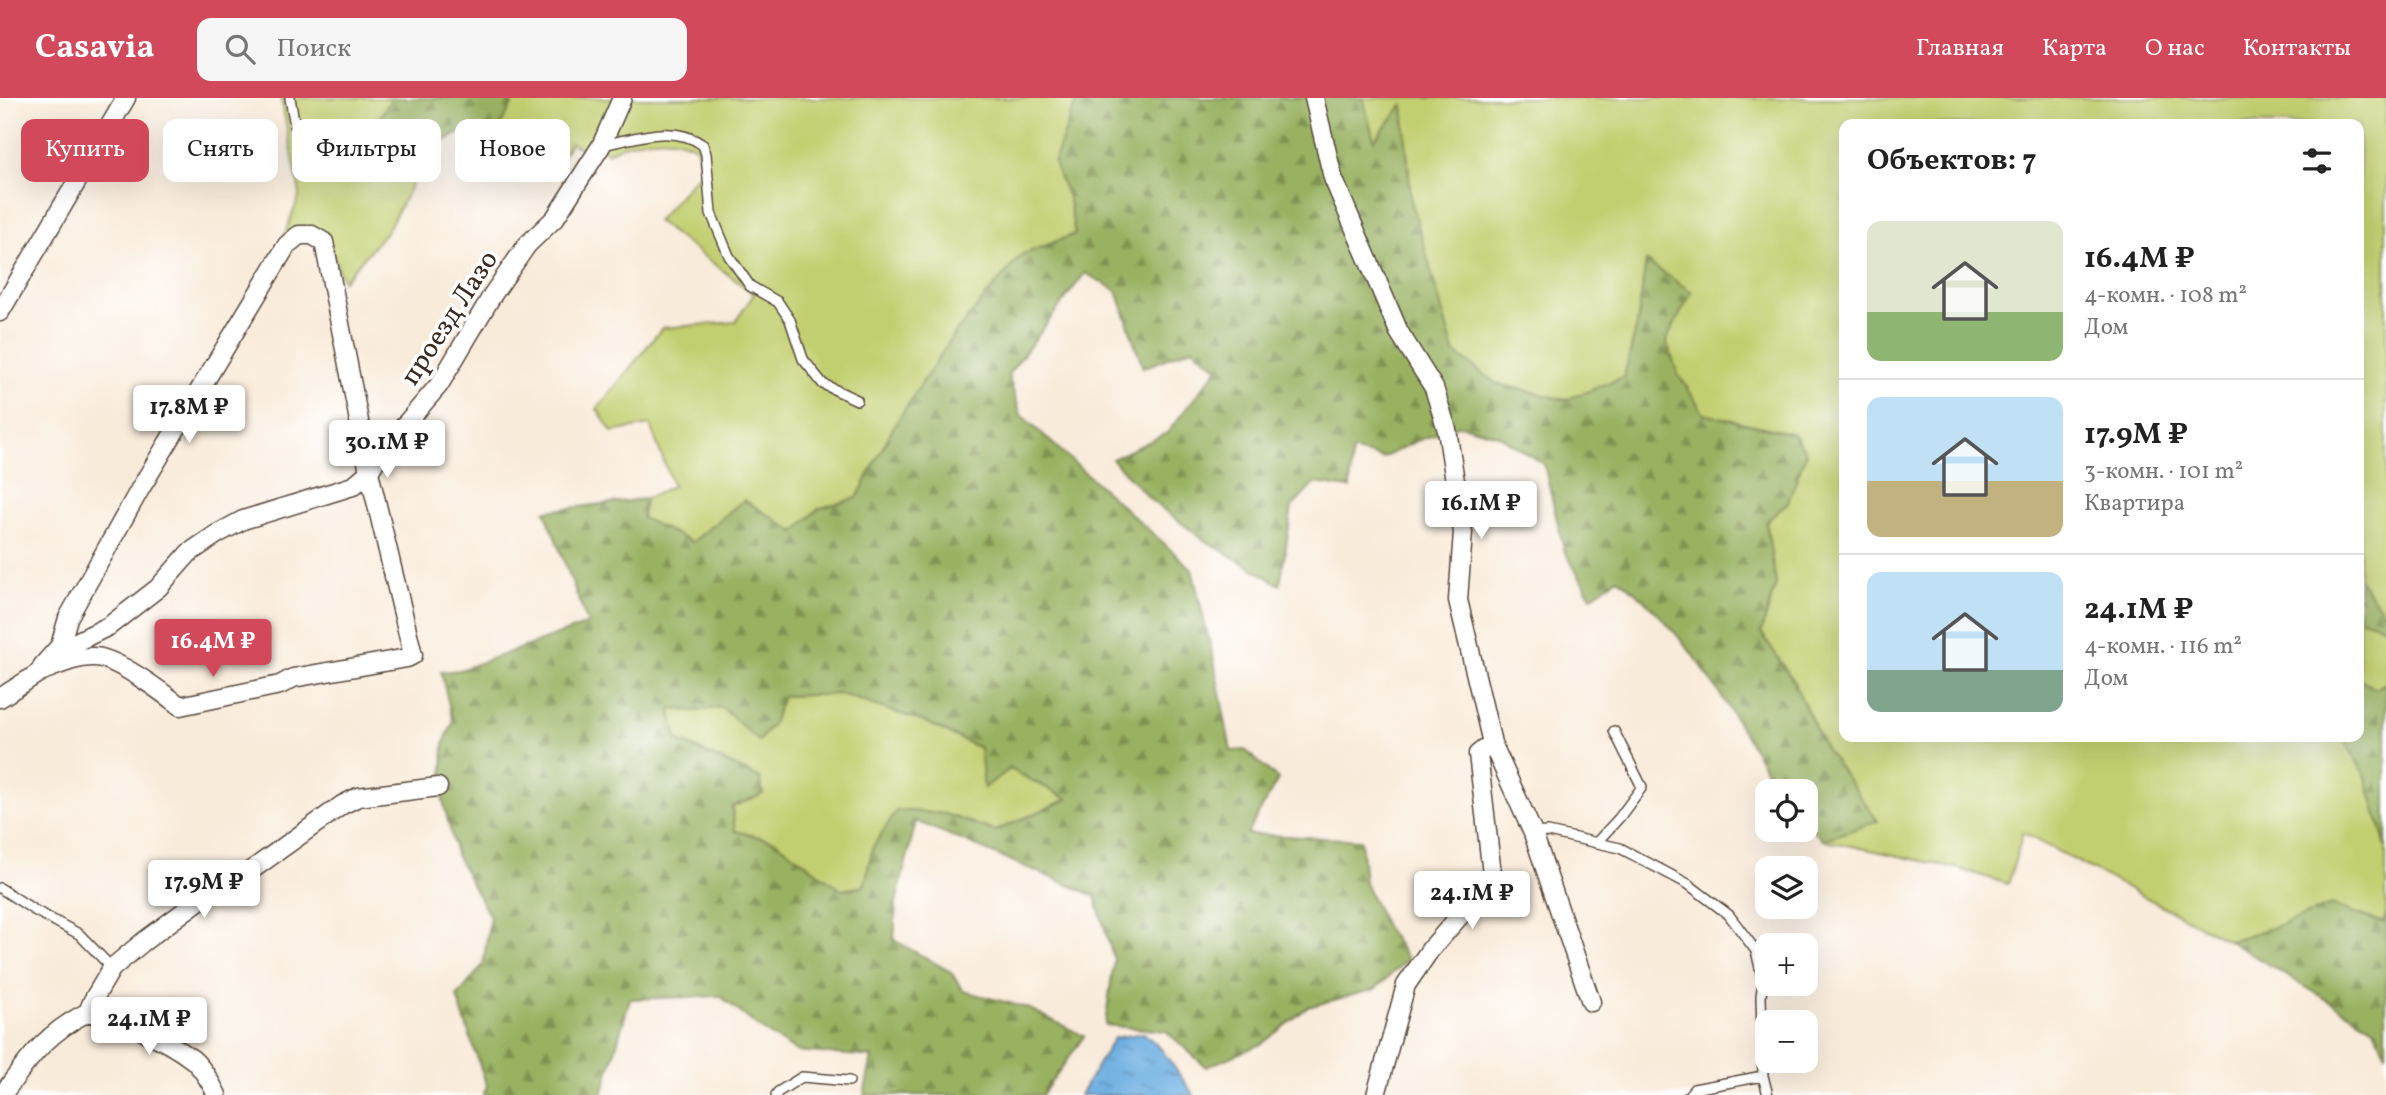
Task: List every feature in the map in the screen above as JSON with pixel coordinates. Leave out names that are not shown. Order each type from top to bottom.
[{"type":"street","points":[[0,313],[126,98]]},
{"type":"street","name":"проезд Лазо","points":[[60,646],[74,643],[109,626],[159,587],[189,554],[217,534],[243,520],[352,486],[369,472],[379,455],[439,384],[493,294],[527,245],[555,218],[601,146],[622,98]]},
{"type":"street","points":[[1314,98],[1333,178],[1399,332],[1434,388],[1447,430],[1463,532],[1458,600],[1492,743],[1533,833],[1591,1002]]},
{"type":"street","points":[[0,698],[40,672],[70,661],[95,656],[120,666],[180,706],[280,685],[293,678],[413,655],[369,472],[324,242],[312,235],[299,235],[287,245],[139,489],[68,618],[60,646],[40,672]]},
{"type":"street","points":[[1376,1095],[1406,985],[1430,950],[1479,894],[1492,874],[1478,754],[1492,743]]},
{"type":"street","points":[[2,1095],[44,1041],[70,1021],[88,1012],[113,968],[201,899],[246,874],[342,805],[358,797],[438,787]]},
{"type":"street","points":[[88,1012],[106,1016],[145,1032],[194,1060],[217,1095]]},
{"type":"lane","points":[[290,98],[294,119]]},
{"type":"lane","points":[[601,146],[639,135],[684,134],[703,145],[711,214],[729,256],[750,286],[778,302],[790,320],[803,359],[823,384],[857,400]]},
{"type":"lane","points":[[1596,843],[1642,787],[1614,731]]},
{"type":"lane","points":[[1533,833],[1548,832],[1620,848],[1688,884],[1729,915],[1756,951],[1763,981],[1763,1076],[1768,1095]]},
{"type":"lane","points":[[0,888],[33,910],[79,934],[113,968]]},
{"type":"lane","points":[[1689,1095],[1694,1089],[1763,1076]]},
{"type":"lane","points":[[776,1095],[802,1077],[849,1081]]},
{"type":"green space","points":[[281,98],[391,98],[381,116],[375,119],[292,119],[292,154]]},
{"type":"green space","points":[[391,98],[505,98],[512,105],[504,119],[455,119],[455,136],[441,142],[441,119],[375,119],[381,116]]},
{"type":"green space","points":[[505,98],[1077,98],[1055,163],[1069,200],[1075,234],[1021,255],[894,426],[857,498],[818,509],[795,532],[744,500],[692,543],[641,518],[645,499],[673,486],[650,425],[612,432],[597,409],[662,328],[735,322],[754,294],[657,221],[702,170],[696,147],[675,140],[652,139],[628,144],[607,153],[595,142],[584,149],[570,143],[570,119],[504,119],[512,105]]},
{"type":"green space","points":[[1077,98],[1363,98],[1374,140],[1403,105],[1411,200],[1454,352],[1497,384],[1566,400],[1624,377],[1637,325],[1646,261],[1692,292],[1666,340],[1677,372],[1704,414],[1794,434],[1806,453],[1788,502],[1766,522],[1776,584],[1761,632],[1792,679],[1825,748],[1878,821],[1823,840],[1818,835],[1818,779],[1771,779],[1727,705],[1688,649],[1643,599],[1618,578],[1591,597],[1564,550],[1544,464],[1498,435],[1460,425],[1414,442],[1383,458],[1352,450],[1350,488],[1315,483],[1292,507],[1280,585],[1204,540],[1152,501],[1112,459],[1167,433],[1218,368],[1192,348],[1143,368],[1117,291],[1085,273],[1008,375],[1021,415],[1192,569],[1214,661],[1231,751],[1245,750],[1278,779],[1247,834],[1361,840],[1365,883],[1385,926],[1408,959],[1375,989],[1308,1007],[1262,1044],[1206,1067],[1166,1031],[1105,1025],[1114,960],[1095,896],[916,821],[896,903],[894,940],[951,972],[963,991],[1028,1008],[1084,1036],[1042,1095],[864,1095],[872,1057],[796,1051],[761,1029],[720,996],[630,999],[602,1095],[483,1095],[487,1087],[457,997],[483,965],[490,917],[456,855],[442,796],[444,743],[453,722],[441,672],[460,670],[588,624],[545,511],[645,499],[642,518],[692,542],[744,500],[795,532],[818,509],[857,498],[894,426],[954,334],[1021,255],[1075,234],[1069,200],[1054,163]],"holes":[[[841,694],[925,722],[980,748],[984,788],[1010,769],[1068,799],[995,831],[945,814],[897,810],[873,847],[864,886],[842,890],[775,841],[735,831],[732,807],[763,794],[760,778],[677,740],[670,709],[696,711],[721,707],[759,741],[773,723],[783,696]]]},
{"type":"green space","points":[[1363,98],[2386,98],[2386,615],[2364,586],[2364,119],[1839,119],[1839,742],[2346,742],[2366,777],[2386,847],[2384,923],[2331,905],[2281,925],[2229,941],[2023,833],[2008,884],[1960,869],[1823,840],[1877,821],[1825,748],[1792,679],[1761,632],[1776,584],[1766,522],[1788,502],[1806,453],[1794,434],[1704,414],[1677,372],[1646,262],[1637,325],[1624,377],[1566,400],[1497,384],[1453,352],[1411,200],[1403,106],[1374,141]]},
{"type":"green space","points":[[298,182],[413,182],[387,231],[343,281],[326,238],[284,236],[300,194]]},
{"type":"green space","points":[[2364,586],[2386,615],[2386,627],[2364,620]]},
{"type":"green space","points":[[2364,620],[2386,627],[2386,683],[2375,690],[2364,682]]},
{"type":"green space","points":[[2364,681],[2375,689],[2386,683],[2386,847],[2366,777],[2346,742],[2364,742]]},
{"type":"green space","points":[[841,694],[925,722],[980,748],[1010,769],[1068,799],[995,831],[945,814],[897,810],[873,847],[864,887],[842,891],[775,841],[735,831],[732,807],[763,794],[760,778],[677,740],[670,709],[696,711],[721,707],[773,723],[783,696]]},
{"type":"green space","points":[[2331,905],[2383,923],[2386,915],[2386,1054],[2374,1028],[2229,941],[2281,925]]},
{"type":"water","points":[[1144,1033],[1161,1049],[1194,1095],[1080,1095],[1114,1038]]}]
